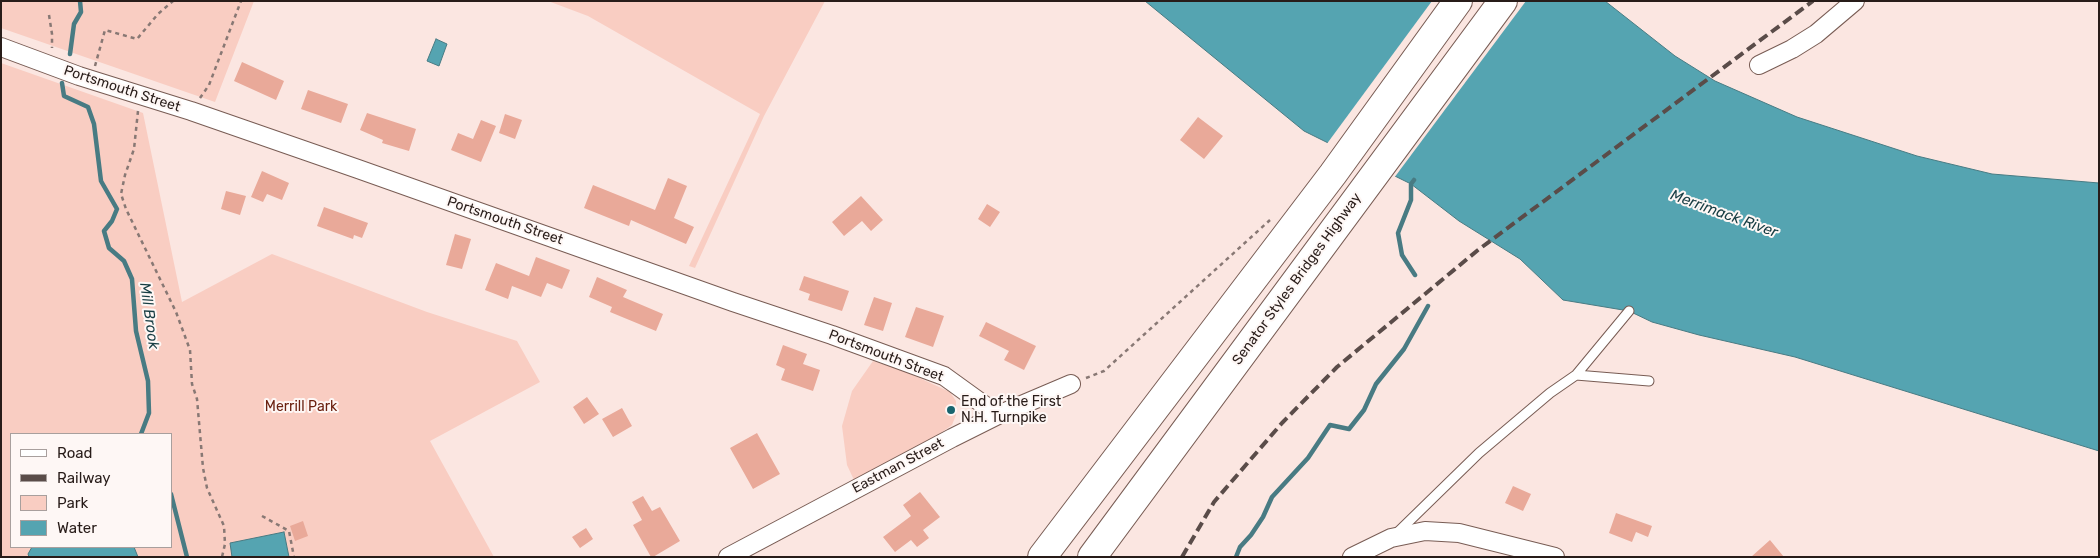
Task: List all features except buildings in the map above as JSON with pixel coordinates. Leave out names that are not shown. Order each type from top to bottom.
[{"type":"highway","points":[[1042,557],[1333,174],[1458,1]]},
{"type":"highway","name":"Senator Styles Bridges Highway","points":[[1092,557],[1503,1]]},
{"type":"street","points":[[1758,65],[1792,49],[1816,34],[1855,1]]},
{"type":"street","name":"Portsmouth Street","points":[[1,47],[78,76],[191,111],[684,283],[944,376],[998,415]]},
{"type":"street","name":"Eastman Street","points":[[728,557],[998,415],[1071,384]]},
{"type":"street","points":[[1352,557],[1391,538],[1425,531],[1459,533],[1555,557]]},
{"type":"lane","points":[[1391,538],[1425,508],[1479,453],[1550,393],[1576,375],[1628,311]]},
{"type":"lane","points":[[1576,375],[1649,381]]},
{"type":"path","points":[[95,67],[105,30],[137,39],[158,14],[173,1]]},
{"type":"path","points":[[191,111],[209,85],[241,1]]},
{"type":"path","points":[[49,15],[52,52]]},
{"type":"path","points":[[140,95],[134,149],[121,194],[126,209],[176,312],[190,350],[192,384],[197,399],[204,474],[207,488],[224,526],[222,557]]},
{"type":"path","points":[[1071,384],[1104,371],[1239,250],[1275,214]]},
{"type":"path","points":[[262,516],[289,532],[294,557]]},
{"type":"green space","points":[[1,1],[254,1],[215,102],[1,28]]},
{"type":"green space","points":[[548,1],[825,1],[764,116],[695,268],[689,266],[760,114],[588,16]]},
{"type":"green space","name":"Merrill Park","points":[[1,63],[143,113],[182,302],[272,254],[427,312],[517,341],[540,382],[430,441],[494,557],[1,557]]},
{"type":"green space","points":[[873,361],[902,370],[950,392],[956,401],[956,415],[952,425],[935,437],[854,480],[847,465],[842,426],[852,391]]},
{"type":"water","name":"Merrimack River","points":[[1145,1],[1605,1],[1675,56],[1715,81],[1797,117],[1917,156],[1992,174],[2099,183],[2099,451],[1795,357],[1652,322],[1629,311],[1563,300],[1520,259],[1459,221],[1411,184],[1304,131]]},
{"type":"water","points":[[436,39],[447,44],[439,66],[427,61]]},
{"type":"water","points":[[284,532],[289,557],[232,557],[230,543]]},
{"type":"water","points":[[31,548],[134,548],[138,557],[29,557],[28,554]]},
{"type":"pier","points":[[1432,1],[1526,1],[1394,178],[1326,145]]},
{"type":"waterway","name":"Mill Brook","points":[[70,54],[74,24],[81,12],[80,1]]},
{"type":"waterway","name":"Mill Brook","points":[[62,83],[64,96],[88,107],[94,124],[101,181],[117,209],[112,221],[104,231],[109,248],[124,261],[132,279],[136,331],[148,381],[149,413],[141,433]]},
{"type":"waterway","points":[[1414,180],[1411,184],[1411,200],[1398,233],[1402,255],[1415,275]]},
{"type":"waterway","points":[[1236,557],[1240,547],[1263,517],[1272,497],[1308,458],[1330,425],[1349,429],[1364,410],[1376,384],[1404,349],[1428,306]]},
{"type":"waterway","name":"Mill Brook","points":[[172,498],[187,557]]},
{"type":"railway","points":[[1182,557],[1214,502],[1282,423],[1337,367],[1478,250],[1813,1]]},
{"type":"place","name":"End of the First N.H. Turnpike","points":[[951,410]]}]
